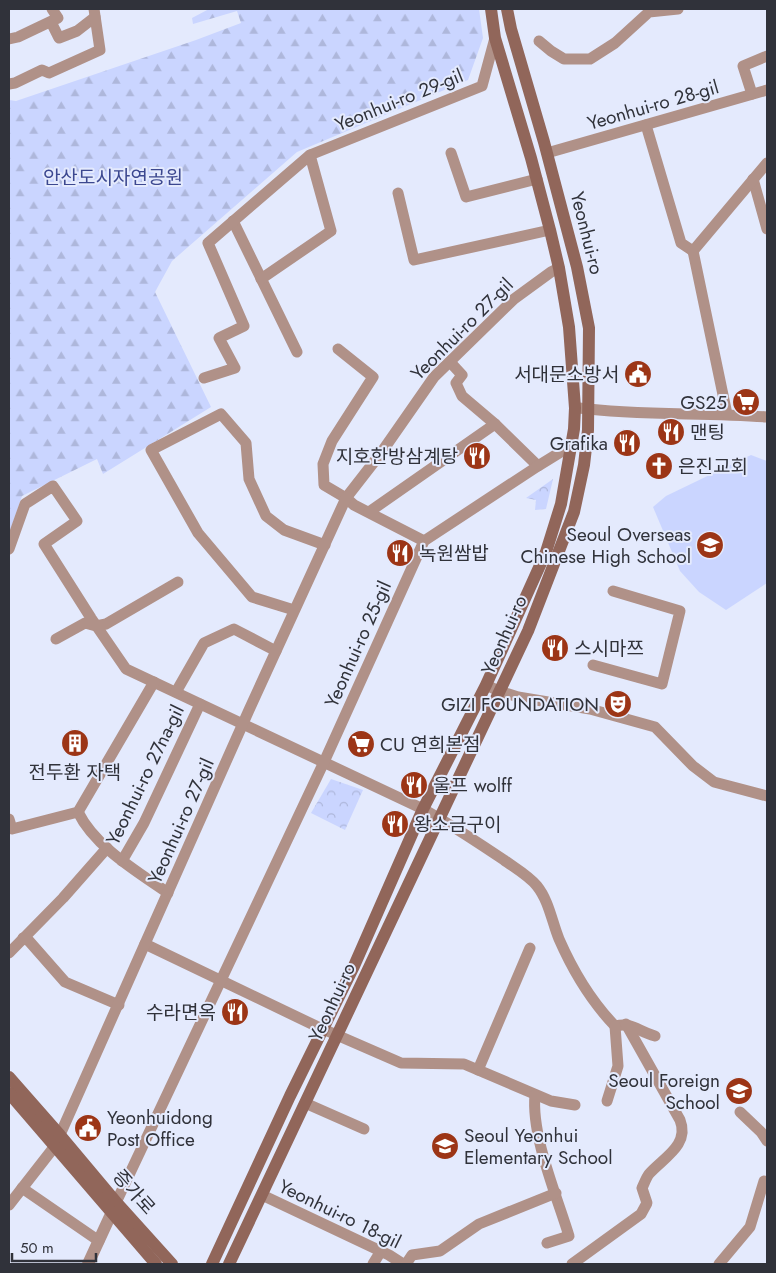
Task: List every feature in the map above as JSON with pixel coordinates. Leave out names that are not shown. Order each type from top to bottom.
[{"type":"main road","name":"Yeonhui-ro","points":[[212,1264],[290,1096],[370,932],[423,810],[486,684],[546,552],[561,504],[572,445],[575,408],[569,327],[559,268],[550,230],[537,179],[495,38],[492,9]]},
{"type":"main road","name":"Yeonhui-ro","points":[[228,1264],[306,1103],[528,631],[572,522],[584,465],[589,409],[588,328],[577,267],[547,153],[511,29],[508,9]]},
{"type":"main road","points":[[9,1077],[114,1208],[156,1264]]},
{"type":"main road","points":[[9,1093],[58,1140]]},
{"type":"main road","name":"증가로","points":[[114,1208],[172,1264]]},
{"type":"street","points":[[9,38],[18,37],[58,18],[52,9]]},
{"type":"street","points":[[539,41],[564,59],[590,58],[615,43],[648,10],[678,9]]},
{"type":"street","points":[[50,22],[59,38],[77,31],[94,13]]},
{"type":"street","points":[[9,84],[16,83],[42,70],[49,73],[100,50],[94,13]]},
{"type":"street","name":"Yeonhui-ro 29-gil","points":[[204,378],[235,368],[219,338],[244,326],[208,243],[310,155],[482,86],[495,38]]},
{"type":"street","points":[[752,94],[743,66],[767,56]]},
{"type":"street","name":"Yeonhui-ro 28-gil","points":[[547,153],[767,90]]},
{"type":"street","points":[[646,125],[681,243],[693,251],[727,414]]},
{"type":"street","points":[[451,153],[466,196],[537,179]]},
{"type":"street","points":[[261,279],[330,231],[310,155]]},
{"type":"street","points":[[693,251],[767,163]]},
{"type":"street","points":[[753,180],[767,229]]},
{"type":"street","name":"Yeonhui-ro","points":[[398,193],[414,260],[550,230]]},
{"type":"street","points":[[233,221],[297,352]]},
{"type":"street","name":"Yeonhui-ro 27-gil","points":[[9,1205],[58,1140],[294,610],[346,498],[381,453],[434,377],[514,299],[559,268]]},
{"type":"street","points":[[338,349],[373,377],[332,441],[323,464],[324,485],[354,505],[424,540],[572,445]]},
{"type":"street","points":[[450,362],[462,375],[456,383],[462,396],[495,424],[538,466]]},
{"type":"street","points":[[575,408],[767,417]]},
{"type":"street","points":[[294,610],[252,597],[198,533],[151,450],[221,414],[246,443],[249,479],[266,516],[284,530],[325,545]]},
{"type":"street","points":[[369,512],[495,424]]},
{"type":"street","name":"Yeonhui-ro 27na-gil","points":[[9,550],[25,504],[53,486],[77,521],[44,544],[126,669],[244,724]]},
{"type":"street","name":"Yeonhui-ro 25-gil","points":[[114,1208],[324,762],[424,540]]},
{"type":"street","points":[[56,639],[85,623],[97,626],[106,624],[178,582]]},
{"type":"street","points":[[592,665],[662,684],[680,611],[613,591]]},
{"type":"street","points":[[176,692],[204,643],[234,629],[276,651]]},
{"type":"street","points":[[9,819],[12,828],[78,812],[154,682]]},
{"type":"street","points":[[486,684],[499,691],[518,697],[590,709],[655,727],[693,766],[714,782],[767,796]]},
{"type":"street","name":"Yeonhui-ro 27na-gil","points":[[122,861],[144,823],[200,704]]},
{"type":"street","points":[[244,724],[440,818],[520,871],[537,885],[544,897],[559,939],[598,1009],[620,1025],[655,1036]]},
{"type":"street","points":[[78,812],[82,820],[107,848],[168,894]]},
{"type":"street","points":[[9,953],[66,896],[107,848]]},
{"type":"street","points":[[24,938],[29,941],[65,982],[119,1005]]},
{"type":"street","points":[[145,944],[222,980]]},
{"type":"street","points":[[478,1070],[530,948]]},
{"type":"street","name":"Yeonhui-ro","points":[[222,980],[324,1029]]},
{"type":"street","points":[[607,1101],[618,1066],[620,1025]]},
{"type":"street","points":[[572,1264],[641,1214],[647,1203],[642,1188],[648,1176],[678,1146],[682,1137],[683,1128],[680,1120],[620,1025]]},
{"type":"street","points":[[324,1029],[401,1063],[464,1064],[551,1101],[575,1105]]},
{"type":"street","points":[[536,1095],[536,1122],[541,1145],[569,1236],[547,1243]]},
{"type":"street","points":[[306,1103],[364,1129]]},
{"type":"street","points":[[740,1112],[761,1132],[767,1141]]},
{"type":"street","points":[[719,1264],[750,1227],[764,1181]]},
{"type":"street","points":[[22,1188],[99,1241]]},
{"type":"street","points":[[406,1264],[412,1255],[440,1251],[479,1224],[556,1193]]},
{"type":"street","name":"Yeonhui-ro 18-gil","points":[[262,1195],[381,1250],[402,1264]]},
{"type":"street","points":[[88,1264],[114,1208]]},
{"type":"street","points":[[373,1264],[381,1250]]},
{"type":"green space","name":"안산도시자연공원","points":[[209,9],[479,9],[483,38],[468,80],[297,152],[172,261],[155,292],[211,407],[103,474],[97,459],[22,496],[9,534],[9,100],[16,101],[241,23],[237,11],[193,24],[192,18]]},
{"type":"green space","name":"Seoul Overseas Chinese High School","points":[[751,455],[767,461],[767,583],[726,610],[699,592],[680,571],[653,507],[666,496]]},
{"type":"green space","points":[[553,479],[546,509],[535,510],[536,500],[526,498]]},
{"type":"green space","points":[[331,779],[363,790],[345,830],[311,813]]},
{"type":"place","name":"서대문소방서","points":[[638,374]]},
{"type":"place","name":"GS25","points":[[746,402]]},
{"type":"place","name":"맨팅","points":[[671,432]]},
{"type":"place","name":"Grafika","points":[[627,443]]},
{"type":"place","name":"지호한방삼계탕","points":[[477,456]]},
{"type":"place","name":"은진교회","points":[[659,466]]},
{"type":"place","name":"Seoul Overseas Chinese High School","points":[[710,545]]},
{"type":"place","name":"녹원쌈밥","points":[[400,553]]},
{"type":"place","name":"스시마쯔","points":[[555,648]]},
{"type":"place","name":"GIZI FOUNDATION","points":[[618,704]]},
{"type":"place","name":"전두환 자택","points":[[75,743]]},
{"type":"place","name":"CU 연희본점","points":[[361,744]]},
{"type":"place","name":"울프 wolff","points":[[414,785]]},
{"type":"place","name":"왕소금구이","points":[[395,824]]},
{"type":"place","name":"수라면옥","points":[[235,1012]]},
{"type":"place","name":"Seoul Foreign School","points":[[739,1091]]},
{"type":"place","name":"Yeonhuidong Post Office","points":[[88,1128]]},
{"type":"place","name":"Seoul Yeonhui Elementary School","points":[[445,1146]]}]
